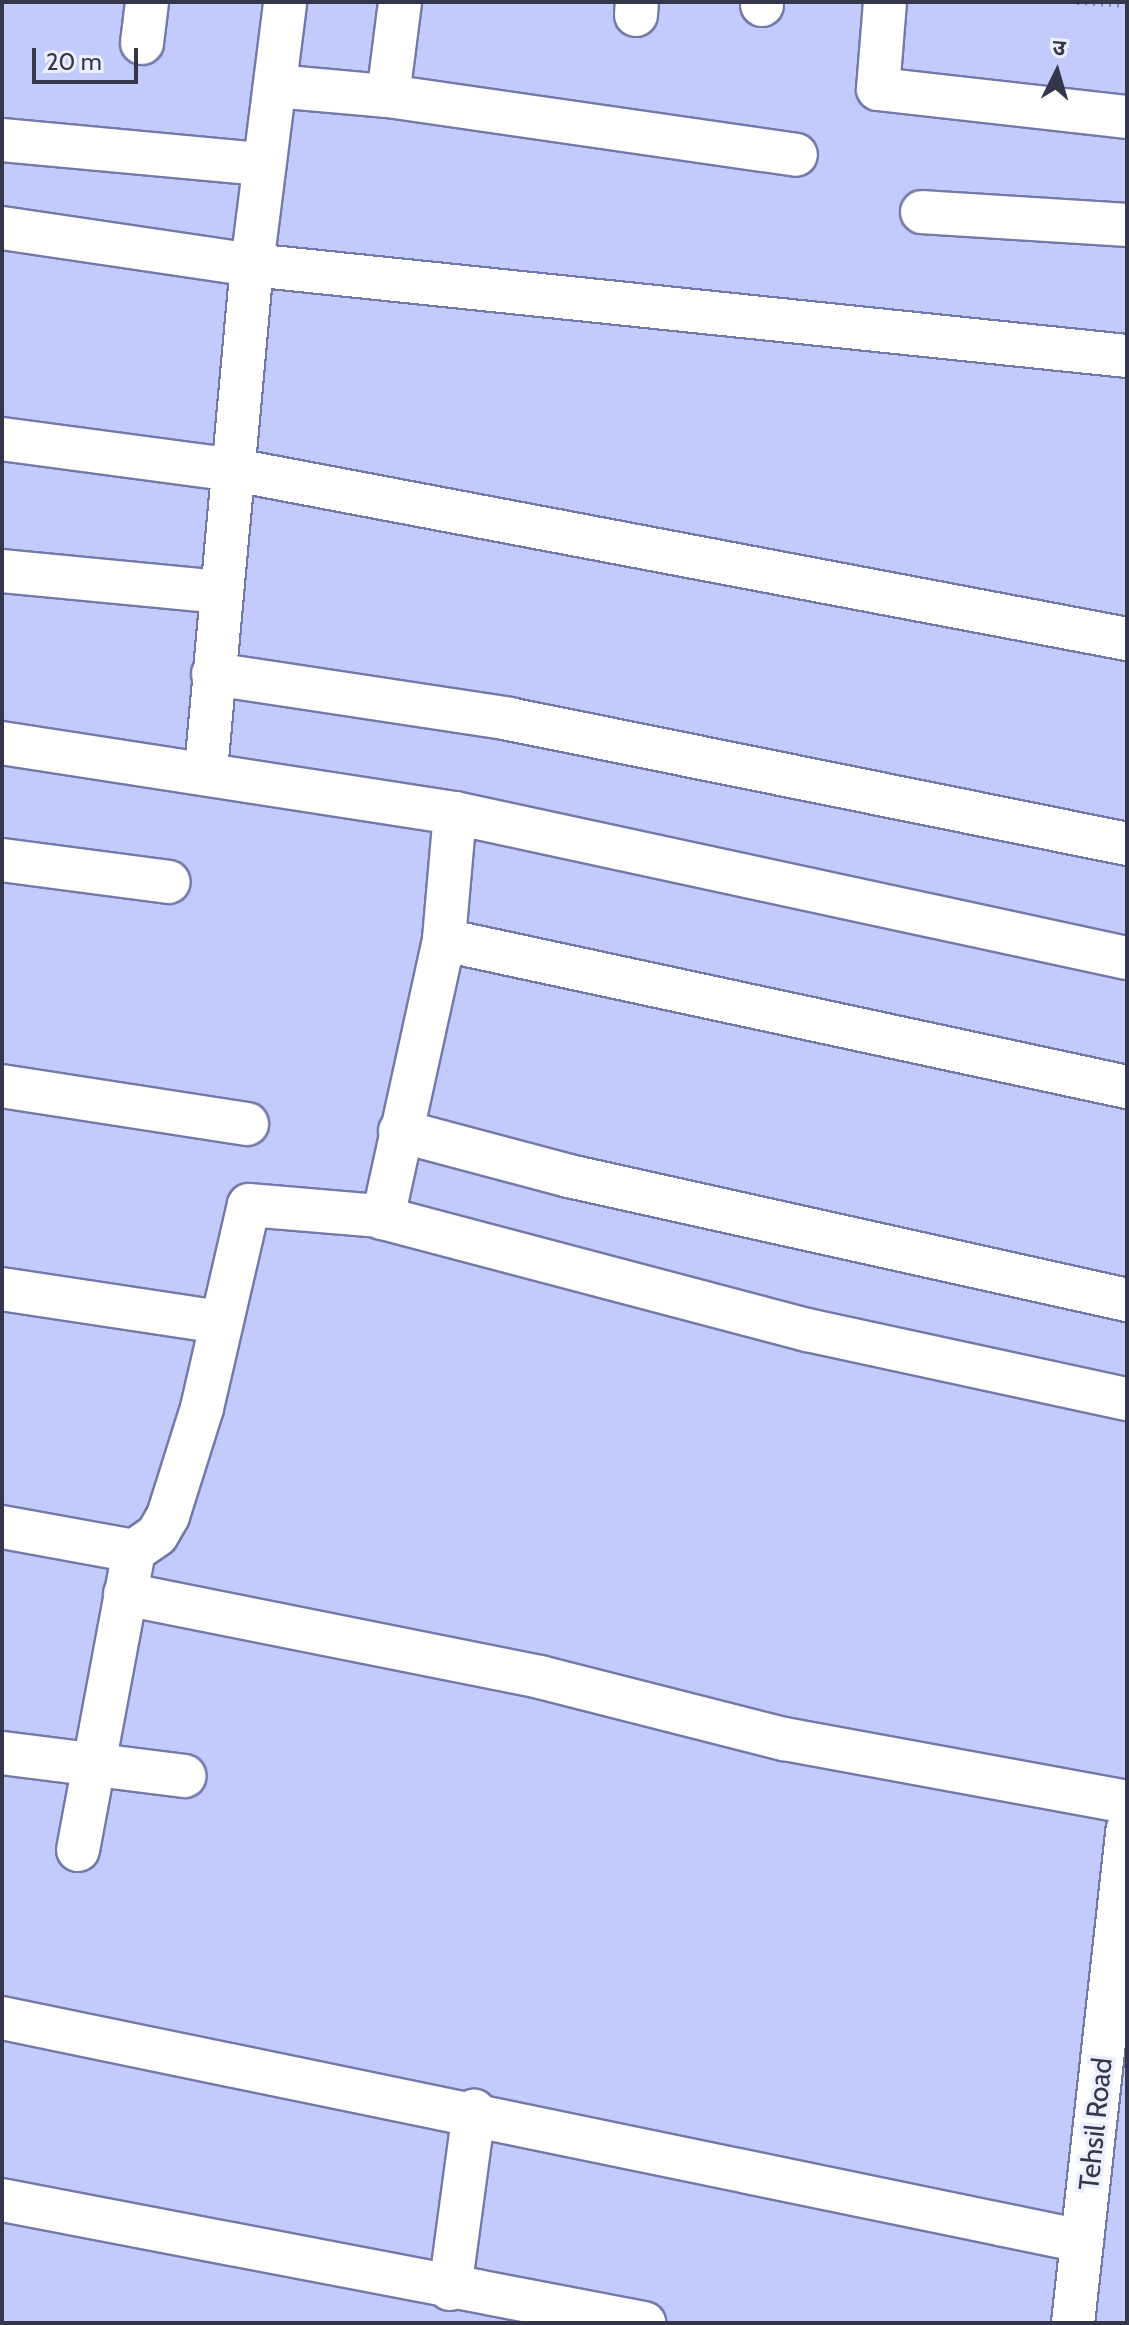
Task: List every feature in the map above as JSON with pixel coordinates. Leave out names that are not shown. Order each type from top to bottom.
[{"type":"street","points":[[142,43],[147,2]]},
{"type":"street","points":[[206,770],[262,164],[285,2]]},
{"type":"street","points":[[388,96],[400,2]]},
{"type":"street","points":[[885,2],[878,89],[1127,117]]},
{"type":"street","points":[[275,86],[388,96],[796,155]]},
{"type":"street","points":[[2,140],[262,164]]},
{"type":"street","points":[[922,212],[1127,225]]},
{"type":"street","points":[[2,228],[252,265],[1127,356]]},
{"type":"street","points":[[2,439],[235,470],[1127,639]]},
{"type":"street","points":[[2,571],[222,592]]},
{"type":"street","points":[[213,674],[509,719],[1127,844]]},
{"type":"street","points":[[2,743],[206,770],[455,813],[1127,958]]},
{"type":"street","points":[[381,1216],[444,940],[455,813]]},
{"type":"street","points":[[2,860],[169,882]]},
{"type":"street","points":[[444,940],[1127,1087]]},
{"type":"street","points":[[2,1086],[247,1124]]},
{"type":"street","points":[[400,1131],[569,1176],[1127,1300]]},
{"type":"street","points":[[78,1850],[97,1765],[134,1551],[157,1535],[168,1516],[253,1202],[381,1216],[807,1330],[1127,1399]]},
{"type":"street","points":[[2,1289],[221,1322]]},
{"type":"street","points":[[2,1527],[134,1551]]},
{"type":"street","points":[[125,1594],[540,1677],[784,1739],[1127,1802]]},
{"type":"street","points":[[2,1753],[185,1776]]},
{"type":"street","name":"Tehsil Road","points":[[1073,2323],[1121,1937],[1127,1830]]},
{"type":"street","points":[[2,2018],[474,2111],[1082,2241]]},
{"type":"street","points":[[450,2289],[474,2111]]},
{"type":"street","points":[[2,2200],[450,2289],[644,2323]]},
{"type":"path","points":[[1077,2],[1127,5]]}]
